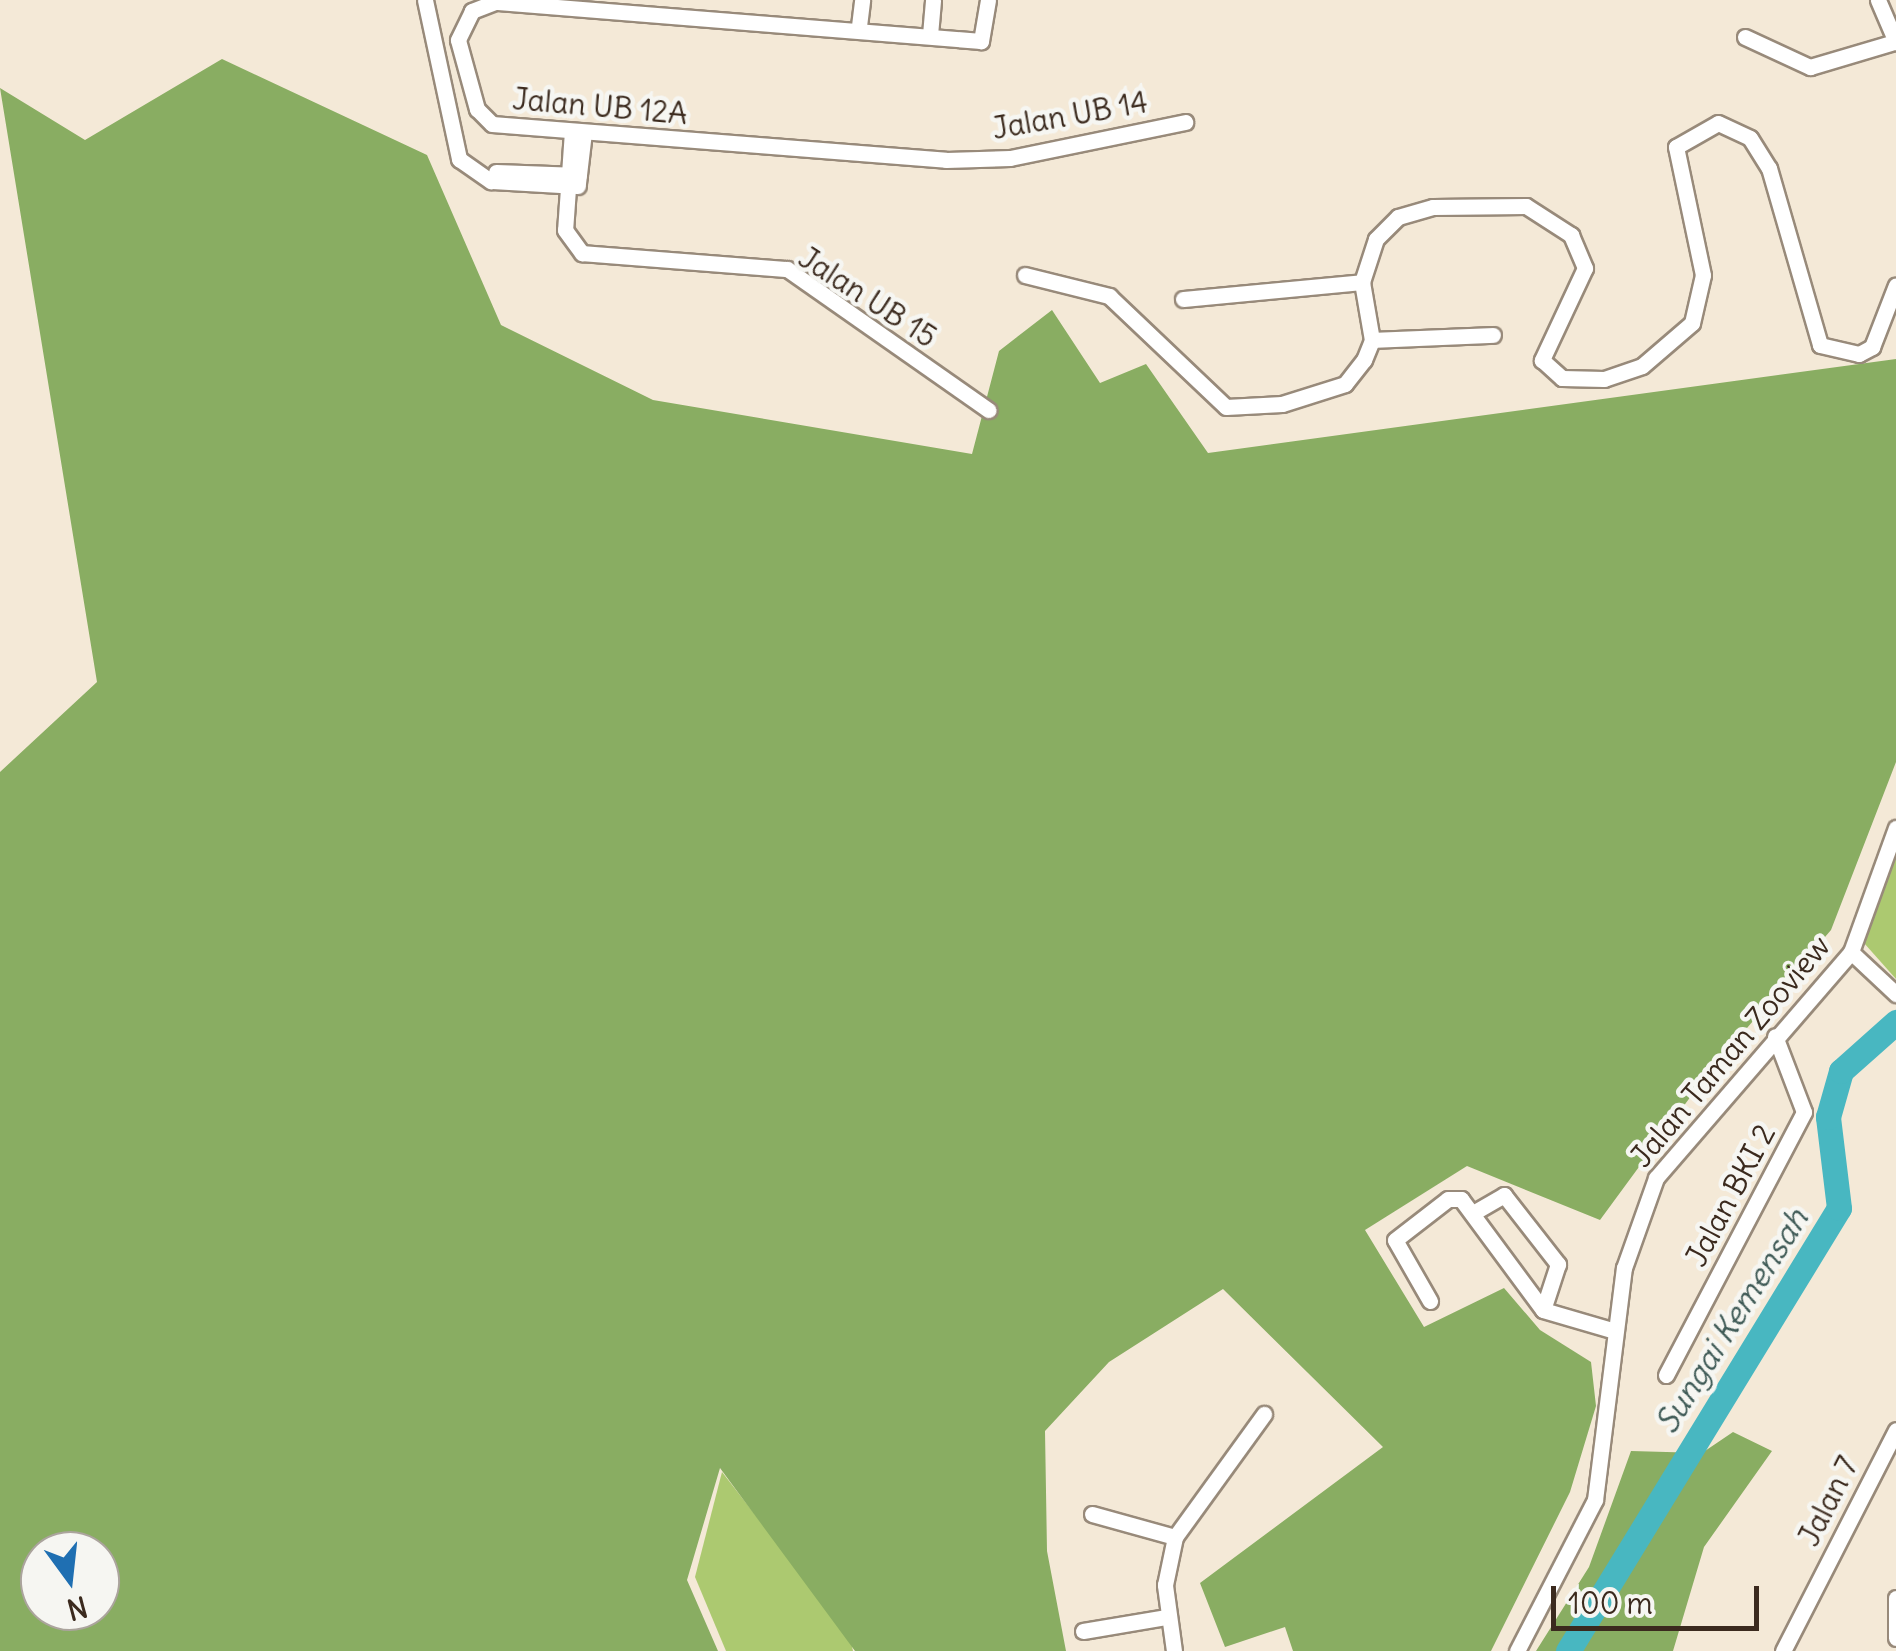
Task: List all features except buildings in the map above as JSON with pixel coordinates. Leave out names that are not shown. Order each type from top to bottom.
[{"type":"street","points":[[424,0],[446,119],[459,159],[477,174],[573,180]]},
{"type":"street","points":[[858,26],[862,0]]},
{"type":"street","points":[[930,35],[933,0]]},
{"type":"street","name":"Jalan UB 12A","points":[[844,156],[483,120],[458,40],[472,11],[495,1],[743,8],[981,40],[988,0]]},
{"type":"street","points":[[1745,37],[1810,67],[1894,43],[1878,0]]},
{"type":"street","name":"Jalan UB 14","points":[[844,156],[1010,158],[1185,122]]},
{"type":"street","points":[[1024,274],[1109,296],[1226,407],[1321,396],[1344,384],[1372,340],[1362,282],[1376,239],[1398,217],[1433,207],[1526,206],[1572,234],[1584,268],[1572,308],[1542,347],[1550,371],[1592,380],[1642,366],[1692,323],[1700,300],[1676,148],[1718,124],[1750,138],[1769,168],[1820,344],[1858,354],[1872,347],[1896,285]]},
{"type":"street","name":"Jalan UB 15","points":[[578,132],[565,230],[582,253],[787,269],[988,410]]},
{"type":"street","points":[[1183,298],[1362,282]]},
{"type":"street","points":[[1372,340],[1493,335]]},
{"type":"street","name":"Jalan Taman Zooview","points":[[1517,1651],[1595,1500],[1628,1253],[1656,1178],[1851,952],[1896,828]]},
{"type":"street","points":[[1851,952],[1894,993]]},
{"type":"street","name":"Jalan BKI 2","points":[[1666,1375],[1804,1112],[1776,1036]]},
{"type":"street","points":[[1473,1212],[1504,1196],[1558,1264],[1543,1310]]},
{"type":"street","points":[[1430,1302],[1395,1240],[1448,1199],[1473,1212],[1543,1310],[1615,1331]]},
{"type":"street","points":[[1174,1651],[1167,1617],[1175,1538],[1264,1414]]},
{"type":"street","name":"Jalan 7","points":[[1783,1651],[1896,1430]]},
{"type":"street","points":[[1092,1514],[1175,1538]]},
{"type":"street","points":[[1896,1598],[1896,1638]]},
{"type":"street","points":[[1082,1631],[1167,1617]]},
{"type":"green space","points":[[222,59],[427,155],[501,325],[653,400],[972,454],[999,351],[1052,310],[1100,383],[1146,364],[1208,453],[1896,359],[1896,762],[1831,930],[1705,1077],[1600,1220],[1467,1166],[1365,1230],[1424,1327],[1504,1288],[1540,1330],[1591,1362],[1596,1406],[1570,1492],[1491,1651],[1293,1651],[1285,1627],[1225,1647],[1200,1583],[1383,1447],[1223,1289],[1109,1362],[1045,1431],[1047,1551],[1066,1651],[855,1651],[720,1468],[687,1580],[718,1651],[0,1651],[0,772],[97,682],[0,88],[85,140]]},
{"type":"green space","points":[[1896,853],[1896,979],[1864,943]]},
{"type":"green space","points":[[1733,1432],[1772,1451],[1704,1547],[1673,1651],[1536,1651],[1589,1567],[1631,1451],[1702,1453]]},
{"type":"green space","points":[[722,1472],[850,1637],[853,1651],[726,1651],[695,1577]]},
{"type":"waterway","name":"Sungai Kemensah","points":[[1568,1651],[1839,1208],[1828,1117],[1841,1071],[1896,1022]]}]
